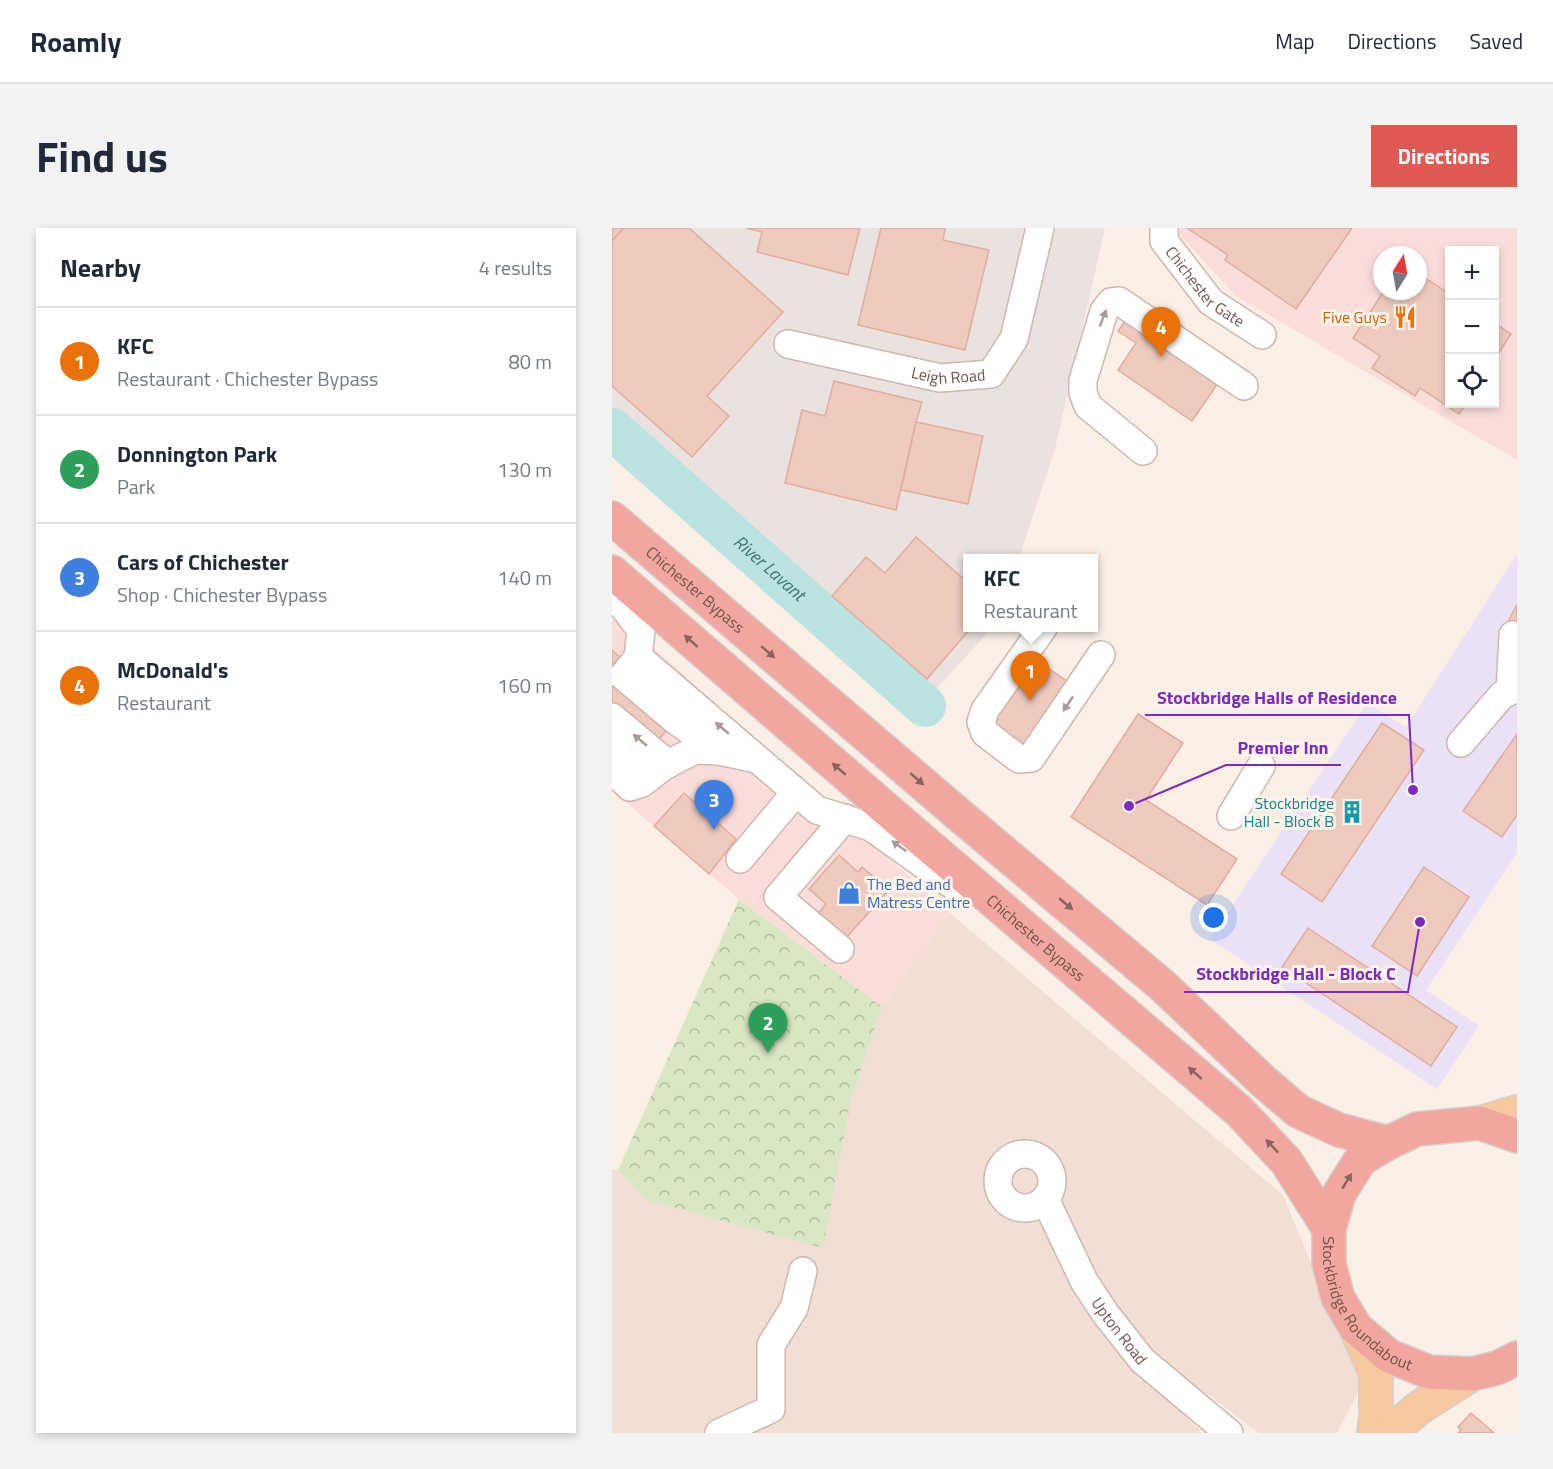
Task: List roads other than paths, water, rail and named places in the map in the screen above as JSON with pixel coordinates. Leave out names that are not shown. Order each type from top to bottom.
[{"type":"highway","name":"Chichester Bypass","points":[[612,519],[1163,986],[1298,1111],[1339,1130],[1388,1143]]},
{"type":"highway","name":"Chichester Bypass","points":[[612,573],[1239,1111],[1286,1161],[1329,1229]]},
{"type":"highway","name":"Chichester Bypass","points":[[1163,986],[1185,996],[1287,1079],[1323,1104],[1370,1119],[1515,1121]]},
{"type":"highway","name":"Stockbridge Roundabout","points":[[1501,1368],[1429,1372],[1389,1356],[1356,1328],[1338,1298],[1329,1264],[1329,1229],[1339,1194],[1361,1159],[1388,1143],[1417,1130],[1515,1121]]},
{"type":"main road","points":[[1356,1328],[1376,1374],[1374,1433]]},
{"type":"main road","points":[[1389,1433],[1419,1407],[1501,1368]]},
{"type":"street","name":"Leigh Road","points":[[788,344],[940,378],[991,374],[1014,339],[1040,228]]},
{"type":"street","name":"Chichester Gate","points":[[1164,228],[1164,241],[1211,302],[1262,335]]},
{"type":"street","points":[[1143,452],[1088,406],[1083,393],[1083,380],[1104,311],[1111,302],[1119,301],[1244,386]]},
{"type":"street","points":[[612,592],[641,630],[621,678]]},
{"type":"street","points":[[1040,632],[985,710],[981,722],[985,734],[1018,759],[1031,758],[1101,655]]},
{"type":"street","points":[[1461,742],[1502,695],[1514,690],[1513,635]]},
{"type":"street","points":[[621,678],[759,759],[817,810],[871,827],[948,882],[1019,922]]},
{"type":"street","points":[[621,678],[719,751]]},
{"type":"street","points":[[621,678],[670,764]]},
{"type":"street","points":[[612,717],[670,764]]},
{"type":"street","points":[[612,742],[670,764]]},
{"type":"street","points":[[612,770],[630,786],[642,783],[695,750],[719,751],[759,759]]},
{"type":"street","points":[[1231,816],[1261,766]]},
{"type":"street","points":[[740,859],[796,792]]},
{"type":"street","points":[[840,949],[778,897],[845,818]]},
{"type":"street","name":"Upton Road","points":[[1045,1199],[1084,1281],[1105,1313],[1142,1360],[1229,1433]]},
{"type":"street","points":[[719,1433],[771,1409],[771,1345],[794,1308],[803,1270]]},
{"type":"waterway","name":"River Lavant","points":[[612,429],[925,706]]},
{"type":"place","name":"Five Guys","points":[[1405,317]]},
{"type":"place","name":"McDonald's","points":[[1161,357]]},
{"type":"place","name":"KFC","points":[[1030,701]]},
{"type":"place","name":"Stockbridge Halls of Residence","points":[[1413,790]]},
{"type":"place","name":"Premier Inn","points":[[1129,806]]},
{"type":"place","name":"Stockbridge Hall - Block B","points":[[1352,812]]},
{"type":"place","name":"Cars of Chichester","points":[[714,830]]},
{"type":"place","name":"The Bed and Matress Centre","points":[[849,893]]},
{"type":"place","name":"Stockbridge Hall - Block C","points":[[1420,922]]},
{"type":"place","name":"Donnington Park","points":[[768,1053]]}]
